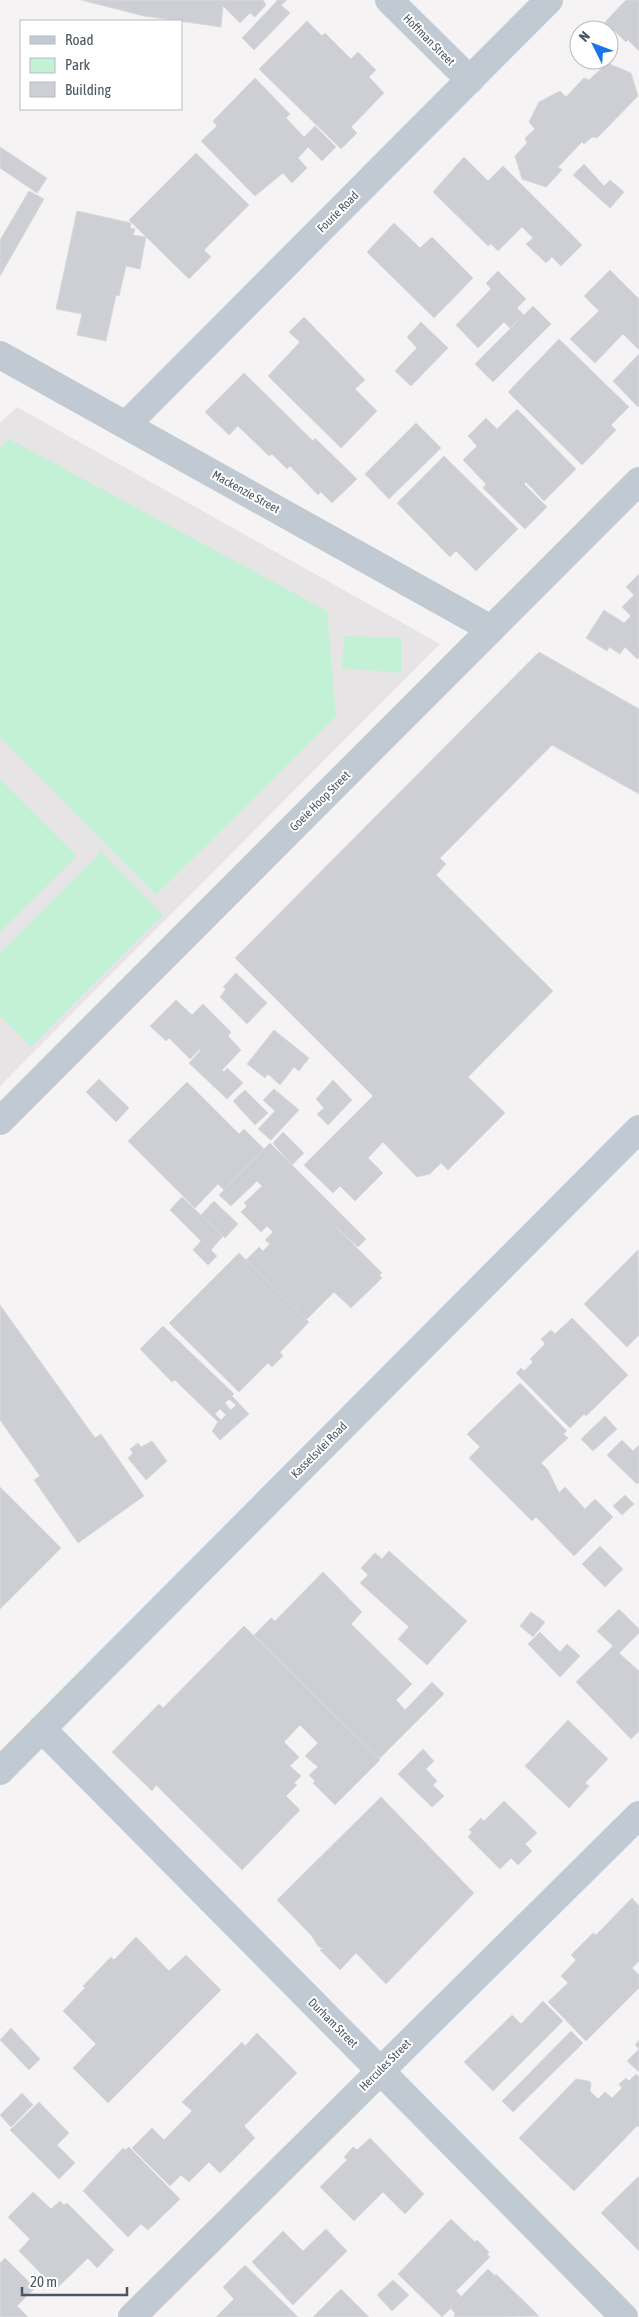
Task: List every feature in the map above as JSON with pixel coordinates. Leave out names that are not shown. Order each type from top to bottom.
[{"type":"street","name":"Hoffman Street","points":[[389,0],[470,80]]},
{"type":"street","name":"Fourie Road","points":[[126,424],[549,0]]},
{"type":"street","name":"Mackenzie Street","points":[[0,355],[491,629]]},
{"type":"street","name":"Goeie Hoop Street","points":[[0,1121],[639,481]]},
{"type":"street","name":"Kasselsvlei Road","points":[[0,1771],[639,1129]]},
{"type":"street","name":"Durham Street","points":[[42,1729],[624,2317]]},
{"type":"street","name":"Hercules Street","points":[[132,2317],[639,1815]]},
{"type":"shaded area","points":[[17,407],[440,644],[0,1086],[0,423]]},
{"type":"green space","points":[[9,439],[327,611],[336,716],[156,895],[0,737],[0,448]]},
{"type":"green space","points":[[344,636],[401,638],[401,673],[342,668]]},
{"type":"green space","points":[[0,779],[77,856],[0,932]]},
{"type":"green space","points":[[101,852],[163,915],[31,1047],[0,1016],[0,953]]},
{"type":"building","points":[[81,0],[263,0],[266,5],[255,17],[250,13],[240,23],[223,6],[221,27],[144,16]]},
{"type":"building","points":[[276,0],[287,0],[281,5],[290,13],[254,50],[242,38]]},
{"type":"building","points":[[626,0],[639,0],[639,51],[628,40],[626,42],[619,35],[619,20],[607,20]]},
{"type":"building","points":[[307,21],[322,36],[325,33],[351,59],[358,52],[376,70],[369,77],[384,93],[351,127],[357,133],[341,149],[259,69]]},
{"type":"building","points":[[619,68],[631,73],[638,96],[597,138],[592,137],[584,144],[582,142],[558,167],[562,170],[546,187],[522,179],[515,156],[527,143],[525,138],[535,129],[529,122],[539,102],[560,91],[566,97],[584,78],[589,80],[600,70],[619,70]]},
{"type":"building","points":[[255,78],[290,114],[286,118],[304,137],[315,126],[336,147],[322,161],[308,147],[298,158],[307,168],[292,183],[283,173],[255,196],[201,141],[217,126],[213,121]]},
{"type":"building","points":[[0,147],[47,178],[37,193],[0,168]]},
{"type":"building","points":[[196,153],[249,205],[204,250],[211,257],[189,279],[129,220]]},
{"type":"building","points":[[464,157],[488,181],[503,166],[582,245],[561,266],[552,257],[546,263],[526,244],[533,238],[522,227],[498,251],[491,244],[488,246],[433,192]]},
{"type":"building","points":[[584,164],[604,186],[610,180],[624,192],[610,208],[573,175]]},
{"type":"building","points":[[29,191],[44,199],[0,276],[0,240]]},
{"type":"building","points":[[77,211],[131,223],[130,228],[135,229],[133,235],[146,237],[140,269],[126,266],[119,296],[116,295],[106,341],[77,335],[82,314],[56,309]]},
{"type":"building","points":[[394,223],[420,248],[432,237],[473,278],[434,318],[367,252]]},
{"type":"building","points":[[610,270],[639,299],[639,350],[623,334],[595,363],[570,339],[599,311],[584,296]]},
{"type":"building","points":[[498,271],[526,299],[517,308],[524,315],[510,328],[504,322],[478,348],[456,325],[491,289],[486,283]]},
{"type":"building","points":[[533,306],[551,324],[493,382],[475,364]]},
{"type":"building","points":[[304,317],[365,380],[355,389],[377,411],[341,448],[268,376],[300,342],[289,332]]},
{"type":"building","points":[[421,322],[448,348],[411,386],[395,371],[417,348],[407,337]]},
{"type":"building","points":[[559,339],[629,407],[611,425],[616,430],[582,465],[508,392]]},
{"type":"building","points":[[639,354],[639,406],[638,407],[613,381]]},
{"type":"building","points":[[244,373],[313,441],[315,438],[357,479],[332,503],[321,492],[318,495],[290,466],[287,469],[272,454],[269,456],[238,426],[229,435],[205,412]]},
{"type":"building","points":[[517,409],[576,469],[544,501],[526,482],[524,484],[547,507],[525,529],[483,488],[486,484],[463,460],[477,446],[468,436],[486,418],[497,429]]},
{"type":"building","points":[[416,423],[441,448],[389,499],[365,474]]},
{"type":"building","points":[[444,456],[518,529],[476,571],[456,551],[450,557],[397,503]]},
{"type":"building","points":[[639,574],[639,657],[637,659],[625,647],[620,654],[609,647],[607,651],[586,638],[604,610],[624,623],[631,616],[622,607],[634,595],[626,587]]},
{"type":"building","points":[[539,652],[639,709],[639,794],[552,745],[440,858],[446,864],[436,875],[553,991],[468,1077],[505,1113],[448,1170],[441,1163],[430,1174],[417,1177],[383,1142],[368,1158],[383,1173],[355,1201],[340,1186],[333,1193],[304,1165],[373,1096],[235,958]]},
{"type":"building","points":[[236,973],[267,1003],[247,1024],[220,997],[226,989],[223,987]]},
{"type":"building","points":[[176,1000],[192,1015],[203,1004],[231,1032],[228,1036],[241,1050],[222,1070],[224,1072],[227,1068],[243,1083],[227,1099],[189,1063],[200,1049],[190,1059],[169,1038],[166,1041],[150,1026]]},
{"type":"building","points":[[274,1030],[309,1058],[299,1071],[294,1067],[280,1085],[268,1074],[265,1078],[247,1064]]},
{"type":"building","points":[[99,1079],[129,1108],[116,1122],[86,1092]]},
{"type":"building","points":[[333,1080],[352,1100],[328,1125],[317,1114],[324,1108],[316,1099]]},
{"type":"building","points":[[187,1082],[239,1134],[244,1129],[264,1149],[224,1190],[218,1184],[195,1208],[128,1141]]},
{"type":"building","points":[[274,1089],[299,1110],[271,1140],[258,1129],[275,1111],[263,1100]]},
{"type":"building","points":[[245,1090],[268,1113],[255,1125],[233,1101]]},
{"type":"building","points":[[283,1132],[304,1153],[292,1165],[273,1143]]},
{"type":"building","points":[[270,1143],[366,1239],[358,1247],[334,1225],[382,1273],[379,1275],[382,1278],[351,1308],[334,1292],[306,1320],[246,1260],[259,1247],[263,1251],[270,1244],[265,1240],[273,1232],[267,1226],[261,1232],[241,1212],[247,1206],[244,1203],[262,1186],[257,1181],[231,1206],[219,1195]]},
{"type":"building","points":[[182,1197],[223,1236],[211,1250],[217,1256],[208,1265],[193,1250],[201,1241],[170,1210]]},
{"type":"building","points":[[214,1201],[238,1224],[225,1238],[201,1215]]},
{"type":"building","points":[[638,1250],[639,1335],[627,1347],[584,1304]]},
{"type":"building","points":[[239,1253],[309,1322],[280,1352],[283,1356],[272,1367],[268,1363],[239,1392],[169,1323]]},
{"type":"building","points":[[0,1305],[95,1438],[101,1434],[144,1496],[78,1543],[34,1480],[40,1476],[0,1420]]},
{"type":"building","points":[[572,1318],[628,1375],[586,1416],[584,1414],[570,1428],[516,1373],[521,1368],[524,1371],[533,1362],[530,1359],[545,1344],[541,1339],[551,1330],[555,1334]]},
{"type":"building","points":[[163,1326],[234,1394],[232,1396],[249,1414],[220,1440],[212,1431],[218,1422],[175,1380],[172,1382],[140,1349]],"holes":[[[229,1399],[236,1405],[231,1410],[225,1403]],[[220,1409],[226,1415],[221,1420],[215,1414]]]},
{"type":"building","points":[[520,1383],[567,1431],[563,1434],[568,1438],[541,1463],[548,1470],[559,1493],[565,1487],[585,1509],[595,1499],[613,1517],[574,1556],[536,1517],[532,1521],[469,1458],[480,1447],[467,1434]]},
{"type":"building","points":[[605,1416],[617,1429],[593,1451],[581,1439]]},
{"type":"building","points":[[622,1440],[633,1451],[639,1445],[639,1482],[637,1484],[607,1455]]},
{"type":"building","points":[[152,1441],[167,1461],[146,1480],[128,1458],[133,1453],[130,1449],[138,1443],[141,1447]]},
{"type":"building","points":[[0,1487],[61,1548],[0,1609]]},
{"type":"building","points":[[625,1495],[634,1504],[622,1515],[613,1506]]},
{"type":"building","points":[[600,1546],[623,1569],[605,1587],[582,1564]]},
{"type":"building","points":[[389,1551],[467,1621],[427,1665],[398,1639],[409,1627],[360,1583],[368,1575],[361,1568],[375,1553],[382,1559]]},
{"type":"building","points":[[323,1572],[362,1612],[351,1624],[412,1684],[396,1700],[405,1710],[432,1682],[444,1694],[379,1759],[254,1635],[271,1618],[275,1621]]},
{"type":"building","points":[[619,1609],[639,1629],[639,1633],[619,1653],[639,1671],[639,1731],[631,1739],[576,1682],[613,1646],[597,1631]]},
{"type":"building","points":[[531,1612],[545,1622],[533,1637],[520,1626]]},
{"type":"building","points":[[244,1626],[380,1760],[335,1805],[313,1783],[315,1781],[309,1775],[318,1767],[305,1756],[318,1743],[300,1725],[284,1742],[299,1757],[290,1766],[301,1776],[294,1783],[297,1785],[286,1796],[300,1810],[242,1870],[156,1785],[152,1791],[112,1752],[159,1704],[163,1708]]},
{"type":"building","points":[[540,1632],[560,1652],[567,1644],[580,1656],[560,1677],[528,1644]]},
{"type":"building","points":[[568,1720],[608,1759],[585,1783],[589,1786],[569,1808],[525,1766]]},
{"type":"building","points":[[423,1749],[434,1761],[426,1769],[437,1781],[433,1785],[444,1796],[432,1807],[398,1774]]},
{"type":"building","points":[[381,1797],[474,1893],[386,1984],[356,1953],[340,1970],[320,1950],[323,1949],[318,1946],[311,1935],[277,1900]]},
{"type":"building","points":[[504,1801],[537,1833],[525,1844],[532,1851],[518,1865],[511,1858],[500,1869],[468,1837],[472,1832],[469,1830],[481,1818],[484,1821]]},
{"type":"building","points":[[632,1898],[639,1906],[639,1961],[632,1968],[639,1975],[639,1988],[586,2041],[548,2002],[568,1983],[561,1976],[576,1960],[571,1955],[593,1933],[596,1935]]},
{"type":"building","points":[[136,1937],[169,1971],[186,1955],[221,1990],[108,2103],[73,2068],[96,2044],[63,2011],[85,1988],[83,1986],[111,1957],[114,1960]]},
{"type":"building","points":[[543,2001],[563,2021],[493,2091],[464,2062],[512,2015],[521,2024]]},
{"type":"building","points":[[11,2028],[40,2059],[29,2070],[0,2040]]},
{"type":"building","points":[[571,2031],[583,2043],[513,2112],[502,2101]]},
{"type":"building","points":[[257,2033],[297,2073],[244,2126],[255,2138],[220,2173],[209,2162],[189,2182],[181,2175],[170,2186],[132,2148],[152,2128],[164,2140],[192,2111],[182,2102],[242,2042],[245,2046]]},
{"type":"building","points":[[639,2040],[639,2049],[635,2045]]},
{"type":"building","points":[[639,2049],[639,2072],[627,2061]]},
{"type":"building","points":[[636,2074],[639,2077],[639,2127],[637,2126],[574,2191],[519,2138],[576,2079],[591,2083],[590,2091],[598,2099],[605,2092],[612,2098],[622,2088],[619,2084],[626,2078],[629,2081]]},
{"type":"building","points":[[22,2093],[33,2105],[11,2127],[0,2115]]},
{"type":"building","points":[[39,2102],[69,2133],[57,2145],[75,2163],[59,2179],[10,2130]]},
{"type":"building","points":[[370,2138],[424,2194],[405,2214],[383,2192],[354,2221],[320,2187],[347,2160],[344,2157],[353,2147],[357,2150]]},
{"type":"building","points":[[129,2147],[180,2199],[148,2230],[141,2224],[128,2237],[83,2191],[123,2148],[125,2150]]},
{"type":"building","points":[[639,2176],[639,2251],[601,2213]]},
{"type":"building","points":[[33,2192],[51,2209],[60,2201],[64,2205],[67,2203],[114,2250],[97,2268],[88,2258],[56,2289],[19,2251],[30,2239],[8,2217]]},
{"type":"building","points":[[451,2219],[475,2242],[477,2240],[489,2252],[487,2255],[490,2257],[456,2291],[462,2297],[442,2317],[398,2274]]},
{"type":"building","points":[[326,2229],[347,2251],[293,2305],[252,2262],[283,2231],[303,2251]]},
{"type":"building","points":[[5,2258],[35,2288],[17,2306],[28,2317],[0,2317],[0,2263]]},
{"type":"building","points":[[245,2265],[298,2317],[216,2317],[234,2299],[223,2287]]},
{"type":"building","points":[[488,2269],[495,2276],[496,2274],[539,2316],[454,2317],[455,2313],[450,2308]]},
{"type":"building","points":[[393,2280],[409,2295],[392,2311],[377,2295]]},
{"type":"building","points":[[341,2289],[369,2317],[313,2317]]}]
